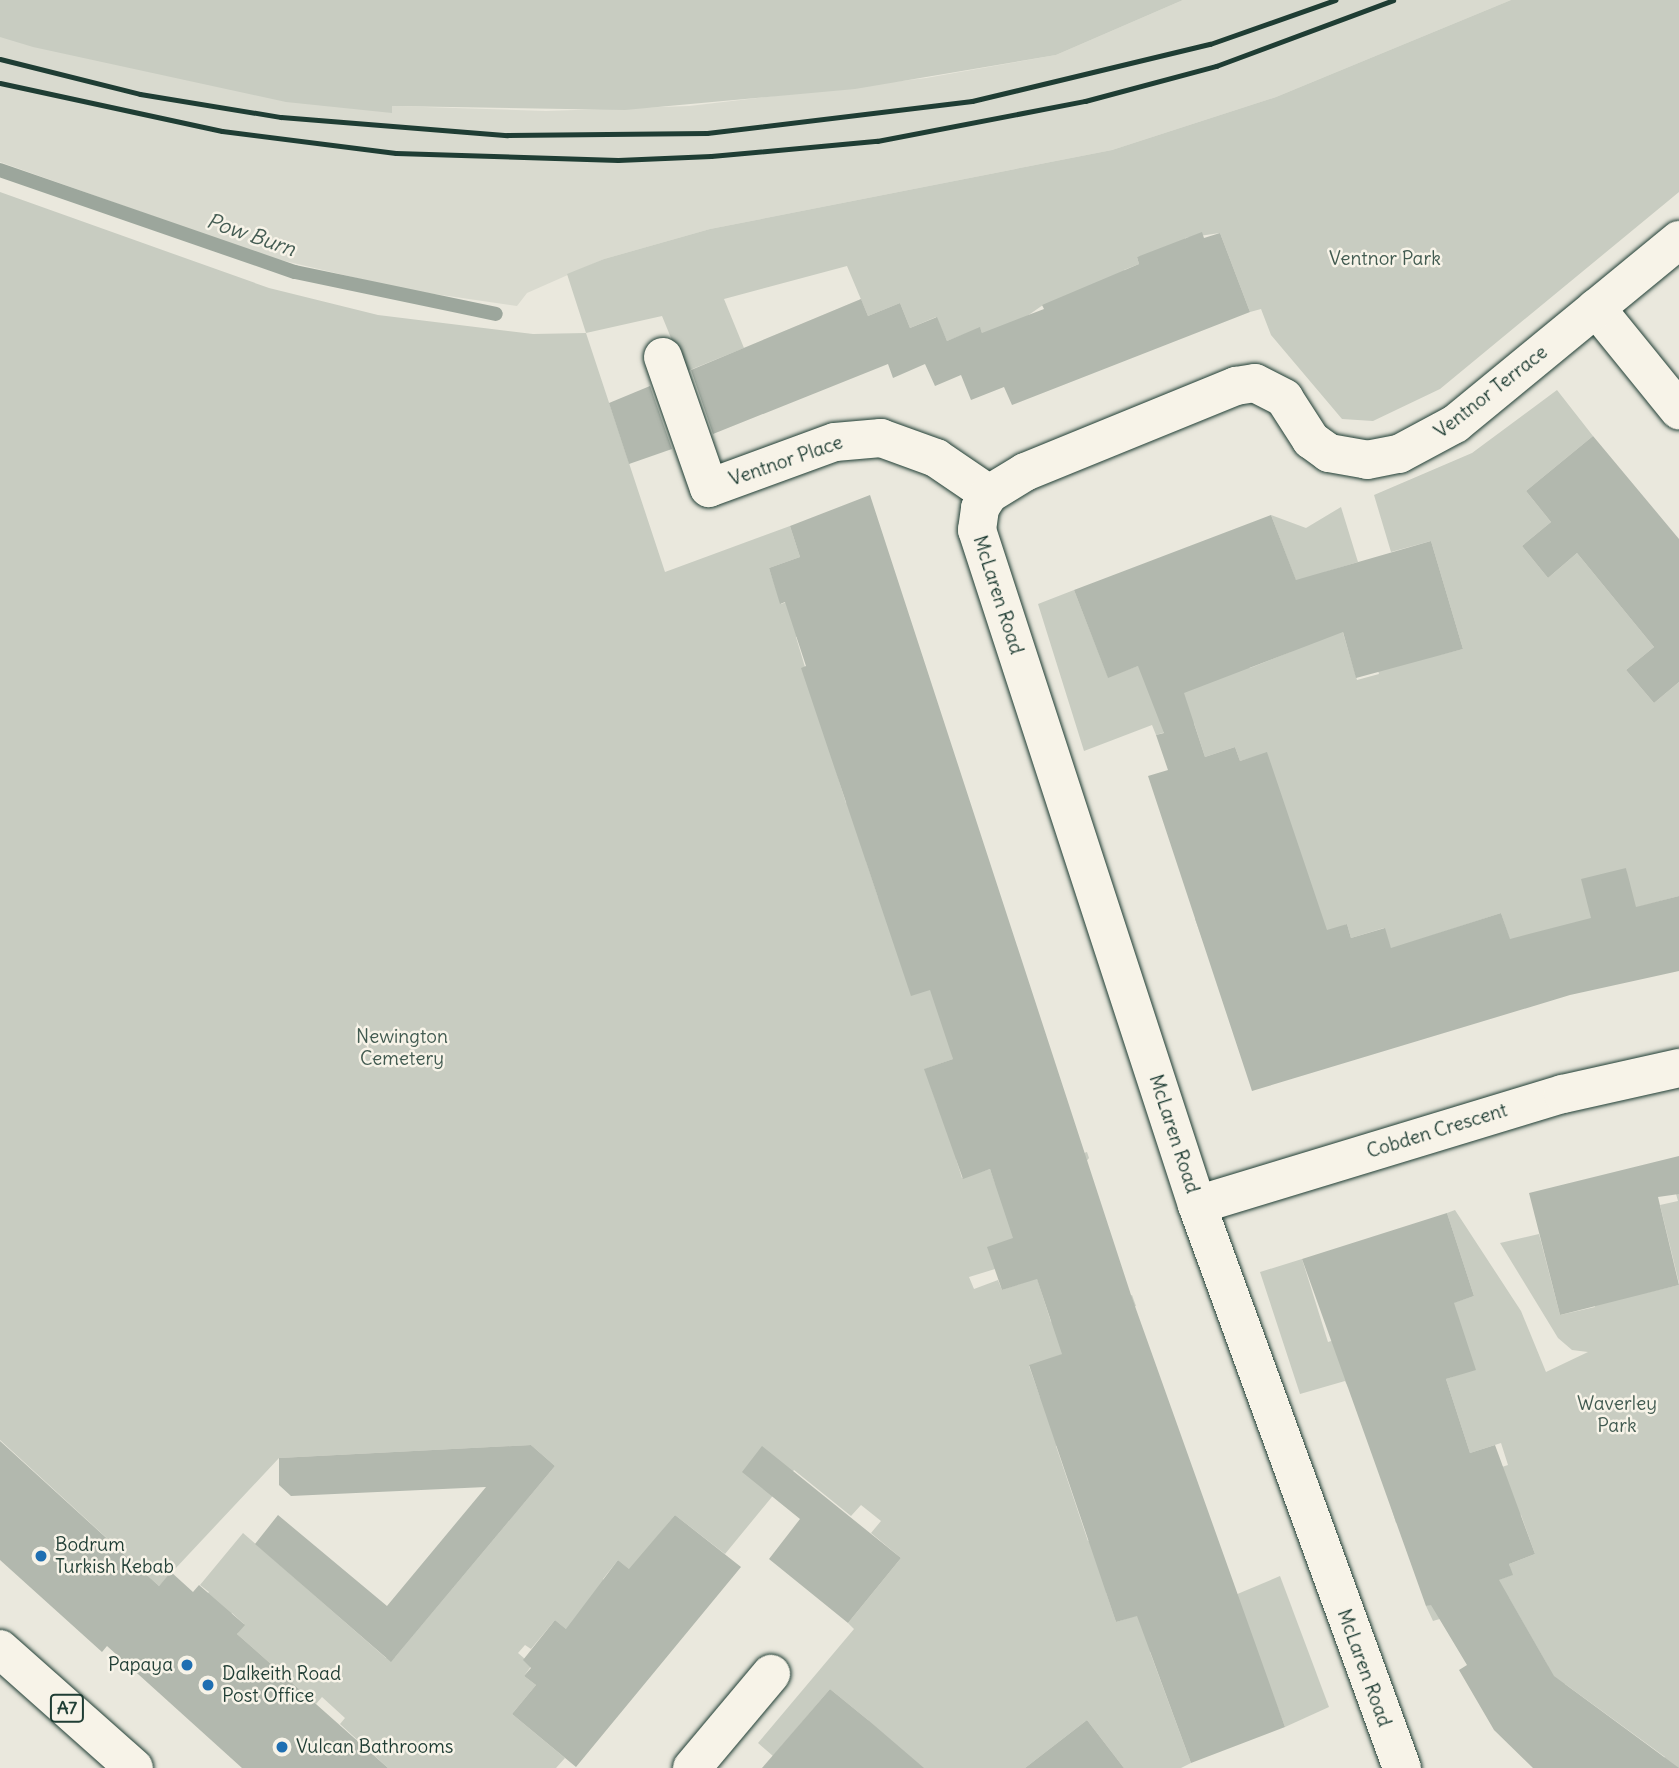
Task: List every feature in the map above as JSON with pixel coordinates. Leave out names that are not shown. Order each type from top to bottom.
[{"type":"street","name":"Ventnor Terrace","points":[[989,494],[1025,472],[1255,383],[1284,398],[1311,440],[1329,453],[1367,460],[1399,454],[1455,424],[1679,240]]},
{"type":"street","points":[[1597,309],[1679,410]]},
{"type":"street","name":"Ventnor Place","points":[[663,357],[709,488],[835,442],[881,438],[936,458],[989,494]]},
{"type":"street","name":"McLaren Road","points":[[989,494],[976,530],[1197,1205],[1402,1768]]},
{"type":"street","name":"Cobden Crescent","points":[[1197,1205],[1550,1098],[1679,1068]]},
{"type":"street","name":"A7","points":[[0,1649],[134,1768]]},
{"type":"street","points":[[692,1768],[771,1674]]},
{"type":"shaded area","points":[[0,0],[392,106],[546,111],[689,106],[926,78],[1056,55],[1183,0],[1511,0],[1276,97],[1112,150],[710,229],[604,259],[527,293],[517,306],[407,290],[268,257],[0,162]]},
{"type":"green space","points":[[0,0],[1183,0],[1056,55],[855,89],[625,110],[392,106],[392,113],[286,102],[33,47],[0,37]]},
{"type":"green space","name":"Ventnor Park","points":[[1511,0],[1679,0],[1679,192],[1440,389],[1373,421],[1342,419],[1271,335],[1261,309],[1250,312],[1220,233],[1185,238],[1187,245],[1137,257],[1139,264],[1124,270],[1153,349],[1043,305],[987,344],[980,328],[947,341],[936,317],[910,328],[900,303],[868,316],[847,266],[724,299],[744,348],[685,372],[662,316],[586,333],[567,274],[604,259],[710,229],[1112,150],[1276,97]]},
{"type":"green space","name":"Newington Cemetery","points":[[0,192],[269,288],[378,315],[533,334],[586,333],[665,572],[790,526],[800,557],[769,568],[781,604],[812,593],[824,628],[796,637],[846,803],[878,792],[866,861],[878,897],[943,985],[953,1059],[925,1069],[937,1105],[965,1096],[956,1159],[962,1178],[990,1169],[995,1183],[1087,1152],[1089,1158],[1024,1241],[995,1269],[969,1277],[974,1289],[998,1280],[1002,1290],[1025,1282],[1035,1272],[1051,1322],[1132,1295],[1136,1306],[1093,1321],[1100,1341],[1029,1366],[1040,1397],[1070,1388],[1086,1436],[1056,1446],[1088,1541],[1115,1533],[1106,1592],[1116,1622],[1230,1585],[1182,1641],[1150,1652],[1191,1763],[1181,1768],[1124,1768],[1087,1720],[1025,1768],[892,1768],[868,1720],[830,1689],[773,1756],[758,1743],[854,1629],[848,1623],[901,1558],[871,1533],[881,1521],[861,1505],[851,1516],[794,1470],[725,1554],[675,1515],[630,1570],[618,1560],[603,1579],[637,1688],[555,1620],[531,1649],[525,1645],[518,1653],[532,1665],[524,1676],[536,1685],[512,1714],[565,1758],[556,1768],[388,1768],[340,1724],[345,1718],[322,1697],[316,1704],[237,1634],[244,1624],[232,1613],[224,1621],[202,1600],[209,1592],[200,1585],[243,1533],[386,1658],[395,1657],[555,1466],[531,1445],[279,1458],[159,1586],[0,1440]]},
{"type":"green space","points":[[1557,390],[1593,436],[1526,491],[1551,522],[1522,546],[1548,578],[1577,553],[1654,647],[1626,670],[1654,703],[1679,682],[1679,896],[1631,909],[1626,868],[1599,917],[1512,947],[1501,913],[1409,943],[1400,976],[1384,928],[1351,938],[1347,924],[1217,979],[1195,919],[1282,890],[1267,753],[1240,761],[1235,747],[1205,757],[1194,723],[1156,735],[1152,725],[1084,751],[1038,604],[1074,590],[1108,677],[1143,664],[1250,668],[1290,652],[1280,623],[1304,602],[1271,515],[1306,528],[1341,507],[1358,562],[1325,572],[1357,680],[1379,674],[1372,649],[1439,655],[1463,649],[1431,541],[1391,552],[1374,495],[1472,453]]},
{"type":"green space","points":[[1676,1194],[1679,1194],[1679,1283],[1660,1205],[1678,1201]]},
{"type":"green space","name":"Waverley Park","points":[[1455,1210],[1521,1311],[1546,1372],[1588,1352],[1572,1350],[1558,1338],[1500,1243],[1539,1234],[1560,1315],[1595,1307],[1588,1277],[1645,1293],[1679,1285],[1679,1768],[1658,1768],[1665,1757],[1565,1684],[1543,1714],[1548,1666],[1509,1598],[1433,1621],[1426,1606],[1512,1575],[1509,1564],[1535,1554],[1521,1515],[1482,1492],[1396,1523],[1390,1503],[1508,1465],[1501,1443],[1470,1453],[1446,1379],[1475,1369],[1348,1387],[1345,1381],[1300,1394],[1260,1272],[1302,1259],[1328,1342],[1401,1320],[1474,1296],[1447,1213]]},
{"type":"green space","points":[[1280,1576],[1329,1707],[1285,1727],[1235,1595]]},
{"type":"building","points":[[1202,232],[1204,238],[1220,233],[1250,312],[1012,405],[1004,387],[971,400],[961,375],[935,386],[925,364],[893,378],[888,364],[713,434],[691,370],[861,299],[868,316],[900,303],[910,328],[937,317],[947,341],[980,327],[982,333],[1044,309],[1042,305],[1139,264],[1137,257]]},
{"type":"building","points":[[650,386],[672,449],[629,464],[609,403]]},
{"type":"building","points":[[1593,436],[1679,539],[1679,682],[1654,703],[1626,670],[1654,647],[1577,553],[1548,578],[1522,546],[1551,522],[1526,491]]},
{"type":"building","points":[[870,495],[1131,1295],[1285,1727],[1191,1763],[1137,1616],[1116,1622],[1029,1365],[1062,1354],[1037,1279],[1002,1290],[987,1247],[1013,1238],[990,1169],[963,1179],[924,1069],[953,1059],[930,990],[911,996],[801,668],[806,666],[785,602],[780,604],[769,568],[800,557],[790,526]]},
{"type":"building","points":[[1271,515],[1296,580],[1431,541],[1463,649],[1356,678],[1343,632],[1184,693],[1205,757],[1235,747],[1240,761],[1267,752],[1327,930],[1347,924],[1351,938],[1385,928],[1391,948],[1501,913],[1510,939],[1591,918],[1581,879],[1626,868],[1636,907],[1679,896],[1679,971],[1570,995],[1252,1091],[1148,776],[1168,770],[1156,735],[1164,733],[1138,666],[1108,678],[1074,590]]},
{"type":"building","points":[[1679,1156],[1679,1194],[1658,1197],[1679,1285],[1560,1315],[1529,1193]]},
{"type":"building","points":[[1447,1213],[1474,1296],[1454,1303],[1476,1370],[1446,1379],[1470,1453],[1495,1445],[1535,1554],[1509,1564],[1513,1575],[1499,1580],[1554,1676],[1679,1768],[1533,1768],[1494,1730],[1459,1670],[1467,1665],[1431,1605],[1426,1606],[1302,1259]]},
{"type":"building","points":[[0,1441],[159,1586],[171,1572],[193,1592],[199,1585],[245,1625],[237,1634],[388,1768],[242,1768],[107,1646],[102,1652],[0,1560]]},
{"type":"building","points":[[531,1445],[555,1466],[391,1662],[255,1544],[278,1515],[387,1606],[486,1487],[291,1496],[279,1485],[279,1458]]},
{"type":"building","points":[[762,1446],[901,1558],[848,1623],[769,1559],[800,1519],[742,1472]]},
{"type":"building","points":[[675,1515],[741,1567],[576,1767],[512,1714],[536,1685],[524,1676],[531,1668],[523,1660],[555,1620],[566,1629],[618,1560],[629,1569]]},
{"type":"building","points":[[830,1689],[868,1720],[924,1768],[762,1768]]},
{"type":"building","points":[[1087,1720],[1124,1768],[1025,1768]]},
{"type":"waterway","name":"Pow Burn","points":[[0,170],[295,272],[496,314]]},
{"type":"railway","points":[[0,59],[140,94],[281,117],[507,135],[707,133],[972,101],[1210,44],[1335,0]]},
{"type":"railway","points":[[0,83],[222,131],[396,153],[618,160],[711,156],[877,141],[1085,101],[1216,66],[1393,0]]},
{"type":"place","name":"Bodrum Turkish Kebab","points":[[41,1556]]},
{"type":"place","name":"Papaya","points":[[187,1665]]},
{"type":"place","name":"Dalkeith Road Post Office","points":[[208,1685]]},
{"type":"place","name":"Vulcan Bathrooms","points":[[282,1747]]}]
